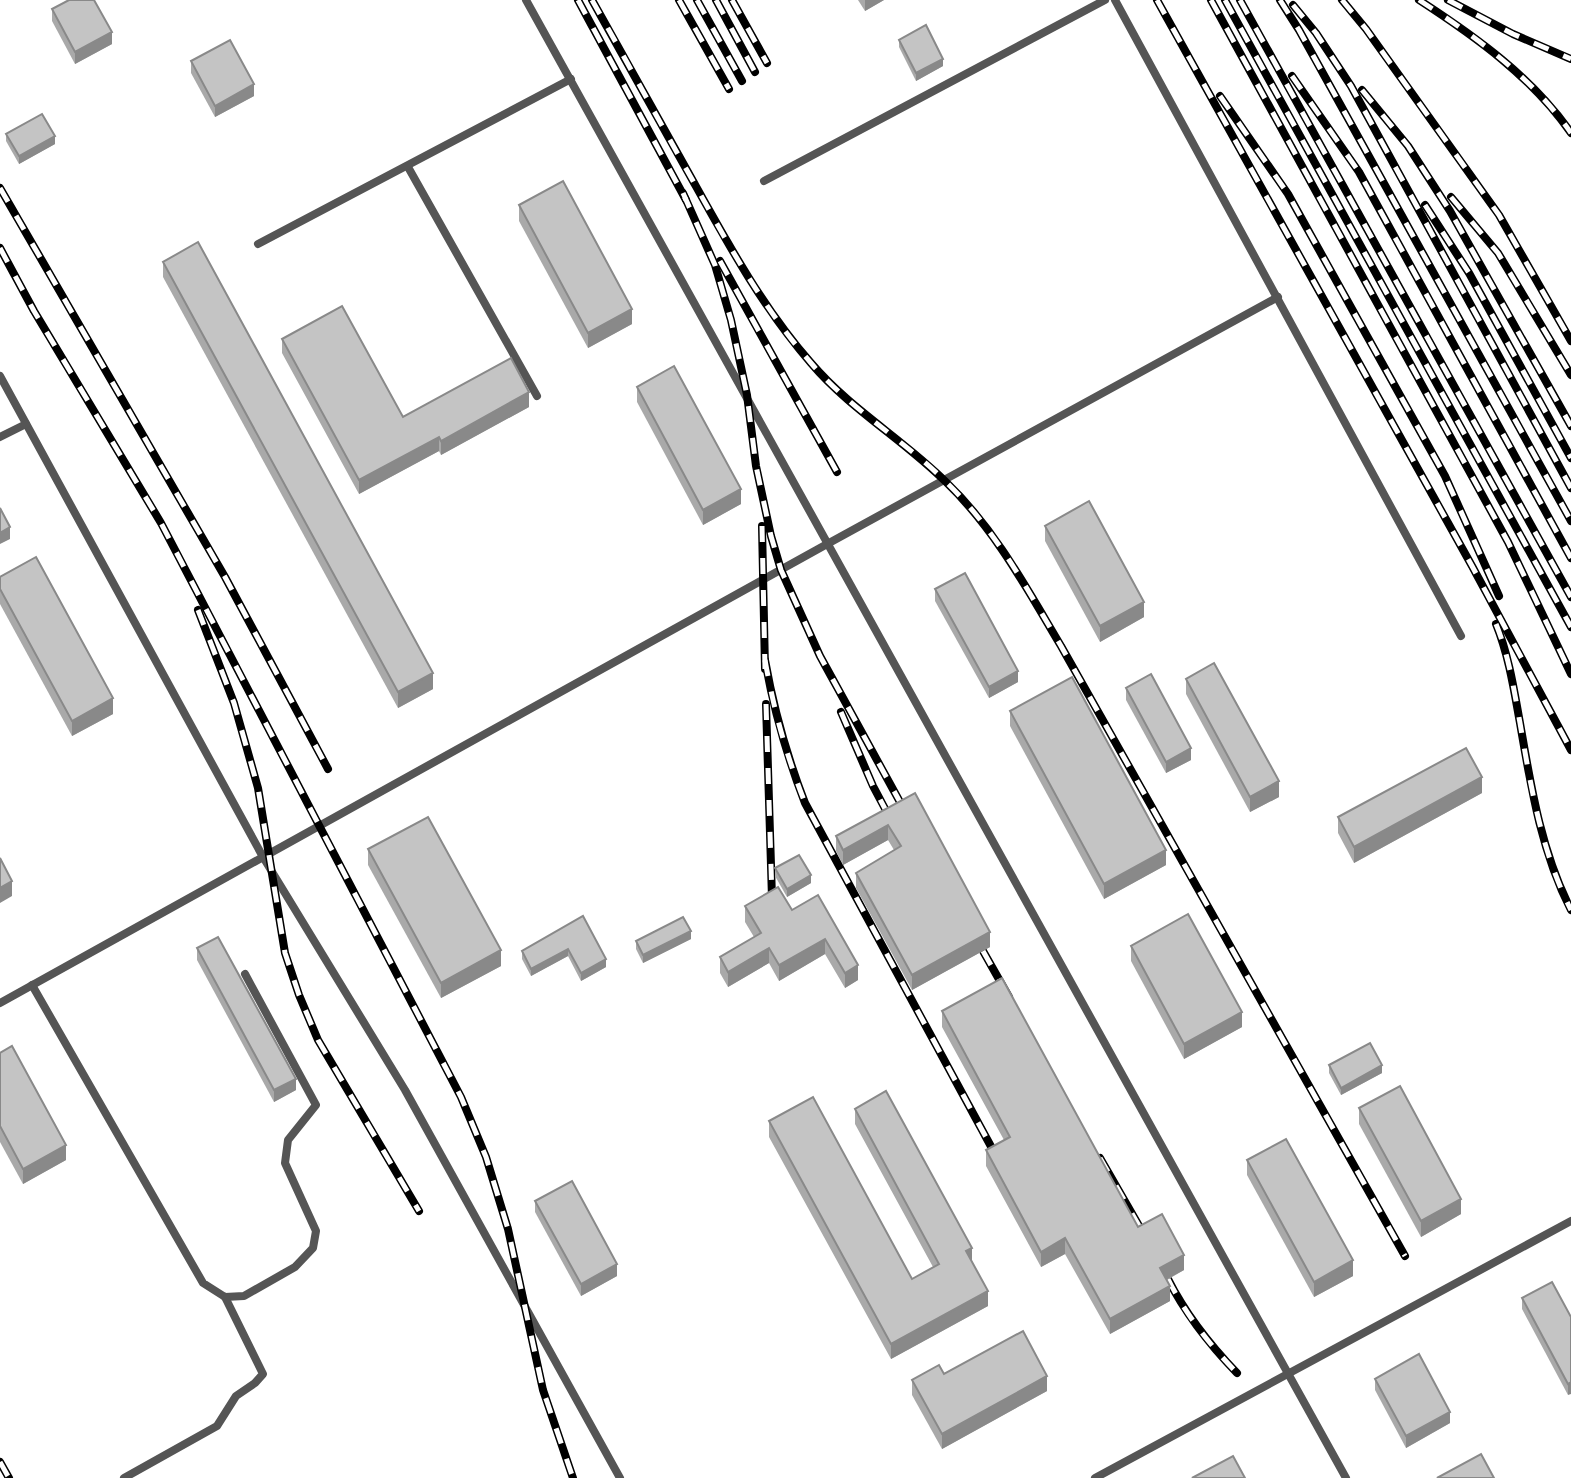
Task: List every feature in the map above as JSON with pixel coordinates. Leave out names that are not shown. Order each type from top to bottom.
[{"type":"lane","points":[[526,0],[1346,1478]]},
{"type":"lane","points":[[764,181],[1105,0]]},
{"type":"lane","points":[[1115,0],[1461,636]]},
{"type":"lane","points":[[258,244],[570,79]]},
{"type":"lane","points":[[408,167],[537,396]]},
{"type":"lane","points":[[0,1003],[829,543],[1278,298]]},
{"type":"lane","points":[[0,376],[263,857],[405,1090],[620,1478]]},
{"type":"lane","points":[[0,437],[26,424]]},
{"type":"lane","points":[[225,1297],[244,1296],[295,1267],[313,1248],[316,1231],[285,1163],[288,1140],[316,1105],[245,974]]},
{"type":"lane","points":[[32,985],[203,1283],[225,1297],[263,1374],[256,1383],[236,1396],[217,1426],[124,1478]]},
{"type":"lane","points":[[1095,1478],[1571,1220]]},
{"type":"building","points":[[69,0],[94,0],[112,32],[75,52],[52,9]]},
{"type":"building","points":[[926,25],[943,59],[916,73],[899,40]]},
{"type":"building","points":[[230,40],[254,84],[215,106],[191,61]]},
{"type":"building","points":[[42,114],[55,136],[19,156],[6,134]]},
{"type":"building","points":[[563,181],[632,309],[588,333],[519,205]]},
{"type":"building","points":[[198,242],[433,673],[398,692],[163,262]]},
{"type":"building","points":[[342,306],[403,417],[511,358],[529,392],[441,441],[439,437],[359,480],[282,339]]},
{"type":"building","points":[[674,366],[741,489],[703,510],[637,387]]},
{"type":"building","points":[[1089,501],[1144,602],[1100,626],[1045,526]]},
{"type":"building","points":[[0,508],[10,527],[0,533]]},
{"type":"building","points":[[36,557],[113,698],[72,721],[0,589],[0,577]]},
{"type":"building","points":[[965,573],[1018,671],[989,687],[935,589]]},
{"type":"building","points":[[1214,663],[1279,781],[1250,797],[1186,679]]},
{"type":"building","points":[[1151,674],[1191,748],[1166,762],[1126,688]]},
{"type":"building","points":[[1072,677],[1166,850],[1104,884],[1010,711]]},
{"type":"building","points":[[1466,748],[1482,777],[1354,847],[1338,817]]},
{"type":"building","points":[[915,793],[990,932],[912,975],[856,873],[901,846],[888,825],[843,850],[836,836]]},
{"type":"building","points":[[428,817],[501,950],[441,983],[368,849]]},
{"type":"building","points":[[799,855],[811,875],[787,889],[775,868]]},
{"type":"building","points":[[0,858],[12,881],[0,888]]},
{"type":"building","points":[[778,887],[792,910],[818,895],[858,965],[845,973],[825,939],[779,965],[769,948],[728,972],[720,957],[761,933],[745,906]]},
{"type":"building","points":[[1188,914],[1242,1012],[1184,1044],[1131,946]]},
{"type":"building","points":[[583,916],[606,959],[581,973],[568,949],[531,969],[522,951]]},
{"type":"building","points":[[683,917],[691,931],[643,955],[636,941]]},
{"type":"building","points":[[218,937],[296,1079],[274,1090],[197,948]]},
{"type":"building","points":[[1002,978],[1138,1227],[1162,1214],[1184,1255],[1160,1268],[1170,1286],[1110,1319],[1065,1238],[1041,1252],[986,1150],[1010,1137],[942,1011]]},
{"type":"building","points":[[1370,1043],[1382,1065],[1341,1088],[1329,1065]]},
{"type":"building","points":[[12,1046],[66,1145],[23,1169],[0,1126],[0,1053]]},
{"type":"building","points":[[1400,1086],[1461,1199],[1421,1221],[1359,1108]]},
{"type":"building","points":[[886,1091],[972,1248],[966,1251],[988,1291],[891,1344],[769,1121],[813,1097],[912,1279],[939,1264],[855,1109]]},
{"type":"building","points":[[1286,1139],[1353,1260],[1314,1282],[1247,1160]]},
{"type":"building","points":[[572,1181],[617,1264],[581,1284],[535,1201]]},
{"type":"building","points":[[1552,1282],[1571,1317],[1571,1382],[1568,1384],[1522,1298]]},
{"type":"building","points":[[1023,1331],[1047,1376],[942,1434],[912,1380],[939,1365],[944,1374]]},
{"type":"building","points":[[1419,1354],[1450,1412],[1406,1436],[1375,1379]]},
{"type":"building","points":[[1481,1454],[1494,1478],[1437,1478]]},
{"type":"building","points":[[1233,1456],[1245,1478],[1192,1478]]},
{"type":"railway","points":[[578,0],[686,200]]},
{"type":"railway","points":[[592,0],[719,228],[777,320],[826,380],[930,467],[964,500],[1023,581],[1405,1256]]},
{"type":"railway","points":[[679,0],[729,89]]},
{"type":"railway","points":[[697,0],[742,81]]},
{"type":"railway","points":[[716,0],[755,72]]},
{"type":"railway","points":[[732,0],[767,63]]},
{"type":"railway","points":[[1157,0],[1472,566],[1571,750]]},
{"type":"railway","points":[[1211,0],[1508,542],[1571,674]]},
{"type":"railway","points":[[1225,0],[1571,627]]},
{"type":"railway","points":[[1240,0],[1571,597]]},
{"type":"railway","points":[[1280,0],[1571,521]]},
{"type":"railway","points":[[1342,0],[1366,29],[1499,215],[1571,341]]},
{"type":"railway","points":[[1419,0],[1502,59],[1539,94],[1571,133]]},
{"type":"railway","points":[[1448,0],[1513,34],[1571,59]]},
{"type":"railway","points":[[1293,5],[1316,33],[1351,86],[1571,488]]},
{"type":"railway","points":[[1292,76],[1359,172],[1571,558]]},
{"type":"railway","points":[[1362,90],[1408,146],[1450,211],[1571,426]]},
{"type":"railway","points":[[1220,96],[1288,194],[1445,476],[1499,596]]},
{"type":"railway","points":[[0,188],[225,577],[328,769]]},
{"type":"railway","points":[[683,193],[715,265],[731,320],[747,395],[756,466],[781,570],[820,656],[906,813]]},
{"type":"railway","points":[[1451,197],[1498,253],[1571,375]]},
{"type":"railway","points":[[1425,205],[1469,273],[1571,458]]},
{"type":"railway","points":[[0,248],[34,311],[161,523],[461,1097],[486,1157],[508,1229],[543,1390],[573,1478]]},
{"type":"railway","points":[[720,261],[837,472]]},
{"type":"railway","points":[[762,526],[765,669]]},
{"type":"railway","points":[[198,610],[234,703],[258,788],[285,953],[299,995],[318,1040],[419,1211]]},
{"type":"railway","points":[[1496,624],[1511,673],[1538,818],[1552,865],[1571,910]]},
{"type":"railway","points":[[765,660],[781,732],[805,803],[994,1152]]},
{"type":"railway","points":[[766,704],[772,898]]},
{"type":"railway","points":[[841,712],[891,820]]},
{"type":"railway","points":[[983,951],[1009,997]]},
{"type":"railway","points":[[1100,1158],[1146,1238]]},
{"type":"railway","points":[[1168,1279],[1199,1329],[1237,1373]]},
{"type":"railway","points":[[0,1462],[9,1478]]}]
